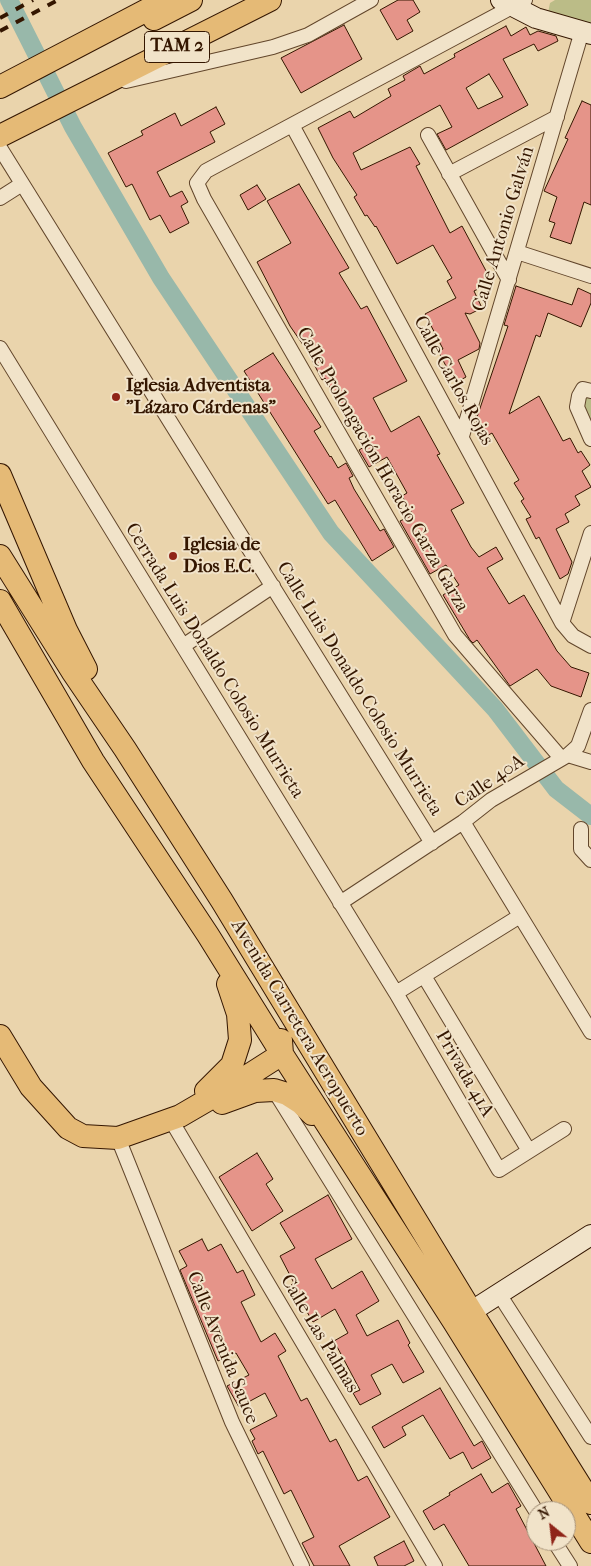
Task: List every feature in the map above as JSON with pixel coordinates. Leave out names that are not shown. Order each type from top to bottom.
[{"type":"main road","name":"TAM 2","points":[[9,83],[166,0]]},
{"type":"main road","points":[[105,32],[139,28],[191,0]]},
{"type":"main road","name":"TAM 2","points":[[0,136],[270,0]]},
{"type":"main road","points":[[0,475],[66,630],[125,749]]},
{"type":"main road","name":"Avenida Carretera Aeropuerto","points":[[0,556],[245,938],[591,1542]]},
{"type":"main road","name":"Avenida Carretera Aeropuerto","points":[[0,601],[93,761],[208,935],[342,1150],[463,1317],[591,1503]]},
{"type":"main road","points":[[175,1118],[228,1070],[232,1065],[240,1040],[238,1014],[208,935]]},
{"type":"main road","points":[[175,1118],[282,1054],[281,1035],[245,938]]},
{"type":"main road","points":[[0,1036],[31,1087],[68,1128],[83,1136],[118,1138],[255,1092],[274,1090],[287,1094],[301,1103],[342,1150]]},
{"type":"street","points":[[90,91],[273,47],[308,35],[371,0]]},
{"type":"street","points":[[292,125],[513,2],[536,18],[587,33]]},
{"type":"street","name":"Calle Antonio Galván","points":[[462,436],[557,117],[587,33]]},
{"type":"street","points":[[449,174],[557,117]]},
{"type":"street","name":"Calle Prolongación Horacio Garza Garza","points":[[292,125],[206,171],[197,183],[204,199],[455,635],[560,759]]},
{"type":"street","name":"Calle Carlos Rojas","points":[[292,125],[562,623],[572,636],[591,646]]},
{"type":"street","points":[[428,136],[509,280]]},
{"type":"street","name":"Calle Luis Donaldo Colosio Murrieta","points":[[0,148],[432,843]]},
{"type":"street","points":[[0,198],[22,184]]},
{"type":"street","points":[[517,252],[591,276]]},
{"type":"street","name":"Cerrada Luis Donaldo Colosio Murrieta","points":[[0,348],[396,993]]},
{"type":"street","points":[[591,391],[583,389],[578,396],[577,407],[591,439]]},
{"type":"street","points":[[562,623],[591,533]]},
{"type":"street","points":[[183,646],[273,586]]},
{"type":"street","name":"Calle 40A","points":[[340,903],[463,822],[492,800],[560,759],[580,741],[591,710]]},
{"type":"street","points":[[560,759],[591,762]]},
{"type":"street","name":"Calle Luis Donaldo Colosio Murrieta","points":[[463,822],[591,1032]]},
{"type":"street","points":[[581,829],[580,849],[591,860]]},
{"type":"street","points":[[396,993],[520,916]]},
{"type":"street","name":"Privada 41A","points":[[424,976],[530,1151]]},
{"type":"street","name":"Privada 41A","points":[[396,993],[499,1170],[564,1130]]},
{"type":"street","points":[[274,1090],[530,1501]]},
{"type":"street","name":"Calle Las Palmas","points":[[175,1118],[435,1566]]},
{"type":"street","name":"Calle Avenida Sauce","points":[[118,1138],[232,1422],[286,1537],[302,1566]]},
{"type":"street","points":[[463,1317],[591,1235]]},
{"type":"street","points":[[499,1294],[591,1438]]},
{"type":"street","points":[[560,1551],[570,1566]]},
{"type":"green space","points":[[555,0],[591,0],[591,24],[548,13],[550,3]]},
{"type":"green space","points":[[591,391],[591,439],[579,396]]},
{"type":"building","points":[[398,0],[413,0],[420,12],[407,20],[413,31],[397,40],[380,10]]},
{"type":"building","points":[[344,25],[362,59],[301,93],[281,58]]},
{"type":"building","points":[[506,26],[511,36],[526,27],[530,35],[538,31],[556,36],[558,41],[538,51],[534,44],[503,59],[528,105],[446,150],[437,134],[452,127],[440,105],[353,153],[361,170],[410,147],[420,164],[416,166],[450,233],[462,226],[492,282],[474,291],[482,308],[470,314],[465,313],[480,343],[479,349],[458,360],[466,377],[455,383],[438,351],[443,349],[425,314],[456,298],[447,281],[452,278],[433,245],[397,264],[376,226],[367,215],[365,216],[354,197],[357,195],[333,158],[318,128],[350,111],[354,118],[391,96],[388,89],[405,80],[403,76],[420,66],[424,74],[455,57],[454,54]],"holes":[[[489,74],[503,97],[478,109],[466,88]]]},
{"type":"building","points":[[582,101],[591,105],[591,205],[584,202],[571,244],[550,237],[555,223],[549,221],[557,197],[544,191],[568,139],[565,138]]},
{"type":"building","points":[[216,107],[225,124],[210,132],[215,142],[157,172],[170,197],[182,191],[188,202],[181,206],[189,223],[170,233],[160,215],[150,220],[132,184],[126,187],[108,153],[143,135],[141,131],[175,113],[181,126]]},
{"type":"building","points":[[299,184],[349,268],[339,273],[361,309],[367,306],[407,381],[373,398],[391,432],[419,416],[440,454],[437,455],[464,503],[451,510],[471,547],[479,557],[496,547],[503,559],[487,568],[509,604],[524,595],[557,651],[571,667],[589,673],[581,697],[551,686],[537,669],[510,686],[477,640],[473,643],[470,640],[443,595],[459,585],[446,565],[430,574],[400,521],[413,515],[402,496],[407,493],[387,457],[369,467],[359,450],[369,444],[352,412],[345,416],[325,378],[322,380],[308,352],[290,326],[257,262],[291,243],[267,201]]},
{"type":"building","points":[[257,185],[266,199],[248,210],[240,195]]},
{"type":"building","points":[[516,286],[572,305],[578,288],[591,294],[591,303],[581,327],[548,313],[540,337],[536,335],[509,414],[539,396],[563,441],[570,438],[578,453],[581,451],[590,465],[582,471],[591,487],[575,496],[580,505],[565,514],[569,522],[556,529],[572,562],[568,574],[560,579],[539,537],[536,539],[526,519],[531,517],[521,501],[524,499],[514,483],[519,480],[492,433],[485,437],[476,420],[508,326],[504,325]]},
{"type":"building","points":[[273,353],[321,427],[314,431],[330,457],[338,468],[346,463],[353,476],[349,478],[354,489],[380,531],[384,529],[394,547],[372,561],[335,500],[328,504],[244,371]]},
{"type":"building","points":[[257,1153],[273,1179],[266,1184],[283,1211],[252,1231],[219,1177]]},
{"type":"building","points":[[328,1195],[352,1239],[315,1259],[332,1289],[362,1271],[379,1301],[356,1315],[367,1336],[398,1320],[410,1343],[408,1345],[424,1372],[403,1383],[392,1364],[371,1375],[381,1394],[360,1405],[353,1393],[360,1390],[334,1341],[348,1333],[335,1309],[313,1322],[291,1285],[294,1283],[280,1256],[295,1248],[280,1223]]},
{"type":"building","points":[[202,1239],[208,1251],[221,1244],[237,1273],[243,1270],[255,1295],[241,1302],[261,1342],[275,1333],[286,1351],[278,1356],[301,1401],[307,1398],[330,1442],[336,1439],[358,1481],[367,1476],[390,1517],[339,1546],[350,1566],[314,1566],[302,1543],[314,1537],[291,1490],[284,1494],[263,1451],[258,1454],[252,1441],[255,1439],[250,1430],[277,1416],[265,1393],[239,1407],[227,1386],[249,1375],[236,1353],[218,1361],[180,1270],[187,1266],[179,1251]]},
{"type":"building","points":[[440,1388],[474,1446],[482,1441],[491,1458],[472,1469],[463,1452],[450,1459],[423,1415],[402,1427],[406,1435],[384,1448],[372,1427]]},
{"type":"building","points":[[481,1474],[492,1493],[508,1483],[521,1506],[516,1509],[526,1528],[526,1551],[538,1551],[546,1566],[469,1566],[444,1524],[434,1530],[423,1511],[450,1495],[449,1493]]},
{"type":"building","points":[[404,1541],[414,1561],[404,1566],[378,1566],[374,1557]]},
{"type":"waterway","points":[[9,0],[73,127],[161,278],[331,533],[495,709],[556,789],[591,816]]},
{"type":"railway","points":[[0,18],[33,0]]},
{"type":"railway","points":[[0,31],[58,0]]},
{"type":"place","name":"Iglesia Adventista \"Lázaro Cárdenas\"","points":[[116,397]]},
{"type":"place","name":"Iglesia de Dios E.C.","points":[[173,556]]}]
